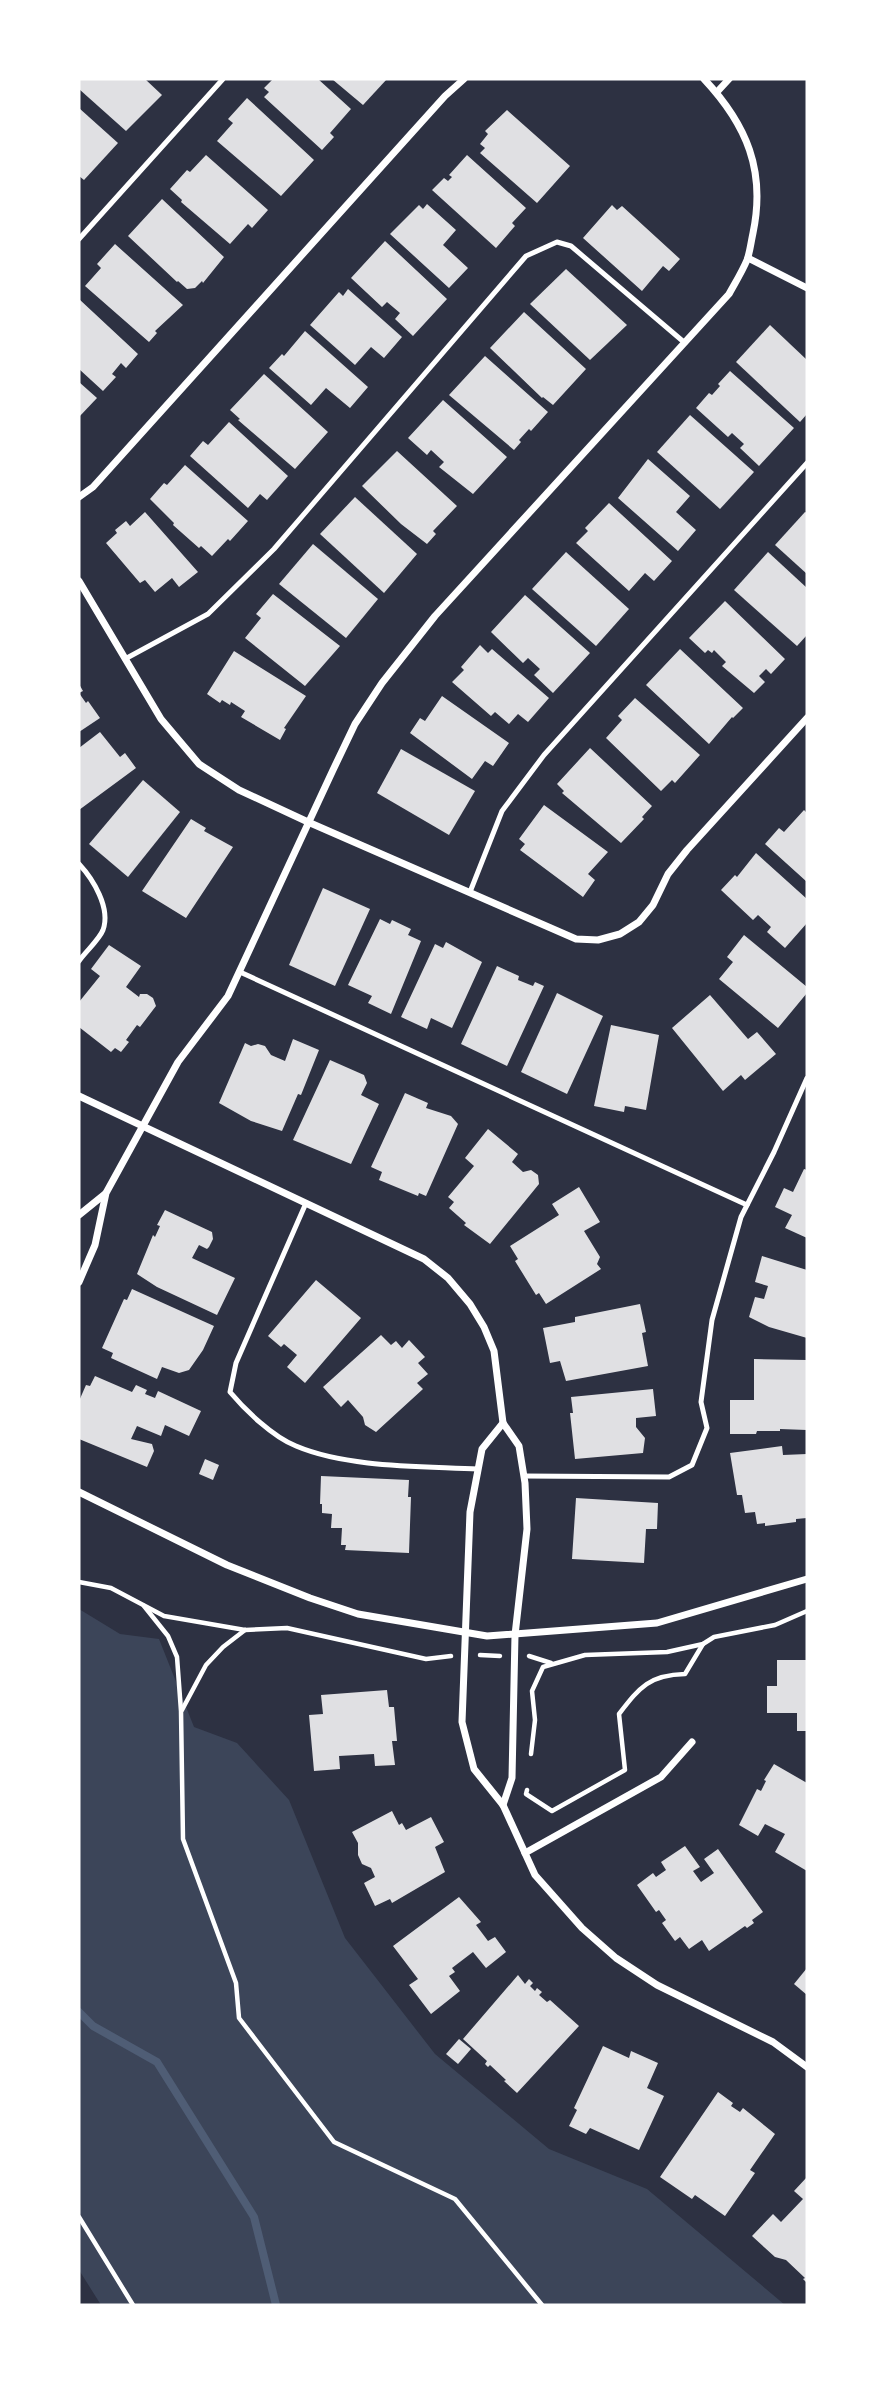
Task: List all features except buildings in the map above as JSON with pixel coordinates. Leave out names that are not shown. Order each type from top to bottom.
[{"type":"street","points":[[79,497],[93,487],[445,96],[464,79]]},
{"type":"street","points":[[79,1282],[95,1245],[106,1193],[178,1062],[228,996],[355,724],[407,648],[729,294],[748,258],[758,209],[757,178],[749,145],[737,121],[717,92],[704,79]]},
{"type":"street","points":[[717,92],[729,79]]},
{"type":"street","points":[[748,258],[807,288]]},
{"type":"street","points":[[79,581],[161,719],[199,764],[239,790],[576,939],[598,940],[620,934],[639,922],[653,905],[668,874],[687,850],[807,719]]},
{"type":"street","points":[[79,1096],[424,1259],[448,1278],[470,1304],[484,1327],[494,1351],[503,1423],[519,1446],[527,1529],[515,1635],[512,1778],[503,1805]]},
{"type":"street","points":[[79,1215],[106,1193]]},
{"type":"street","points":[[503,1423],[482,1448],[470,1512],[462,1722],[474,1769],[503,1805],[535,1875],[582,1928],[616,1958],[657,1985],[773,2042],[807,2067]]},
{"type":"street","points":[[79,1492],[227,1565],[310,1598],[358,1614],[487,1636],[657,1623],[807,1579]]},
{"type":"street","points":[[525,1853],[662,1777],[692,1742]]},
{"type":"lane","points":[[79,239],[223,79]]},
{"type":"lane","points":[[125,659],[208,614],[274,549],[526,256],[557,242],[571,246],[685,343]]},
{"type":"lane","points":[[470,892],[502,811],[544,755],[807,463]]},
{"type":"lane","points":[[79,864],[97,890],[103,906],[103,929],[79,961]]},
{"type":"lane","points":[[240,972],[747,1205]]},
{"type":"lane","points":[[524,1476],[670,1477],[692,1465],[707,1427],[701,1402],[712,1320],[741,1217],[774,1152],[807,1077]]},
{"type":"lane","points":[[306,1203],[236,1363],[229,1392],[246,1412],[295,1446],[370,1464],[478,1469]]},
{"type":"path","points":[[79,1582],[111,1588],[164,1616],[245,1630],[287,1628],[426,1659],[465,1654],[533,1657],[553,1664]]},
{"type":"path","points":[[144,1606],[168,1636],[177,1657],[181,1711],[183,1839],[236,1983],[239,2018],[334,2142],[455,2199],[542,2305]]},
{"type":"path","points":[[531,1757],[535,1720],[532,1691],[543,1667],[585,1655],[667,1652],[703,1644],[714,1637],[775,1625],[807,1611]]},
{"type":"path","points":[[181,1711],[206,1665],[245,1630]]},
{"type":"path","points":[[528,1782],[526,1794],[552,1811],[625,1770],[619,1714],[642,1685],[664,1675],[685,1674],[703,1644]]},
{"type":"path","points":[[79,2217],[133,2305]]},
{"type":"shaded area","points":[[79,1609],[120,1634],[159,1639],[194,1727],[237,1743],[289,1800],[345,1938],[435,2054],[549,2149],[647,2189],[785,2305],[101,2305],[79,2270]]},
{"type":"waterway","points":[[79,2012],[93,2026],[157,2062],[254,2217],[276,2305]]}]
